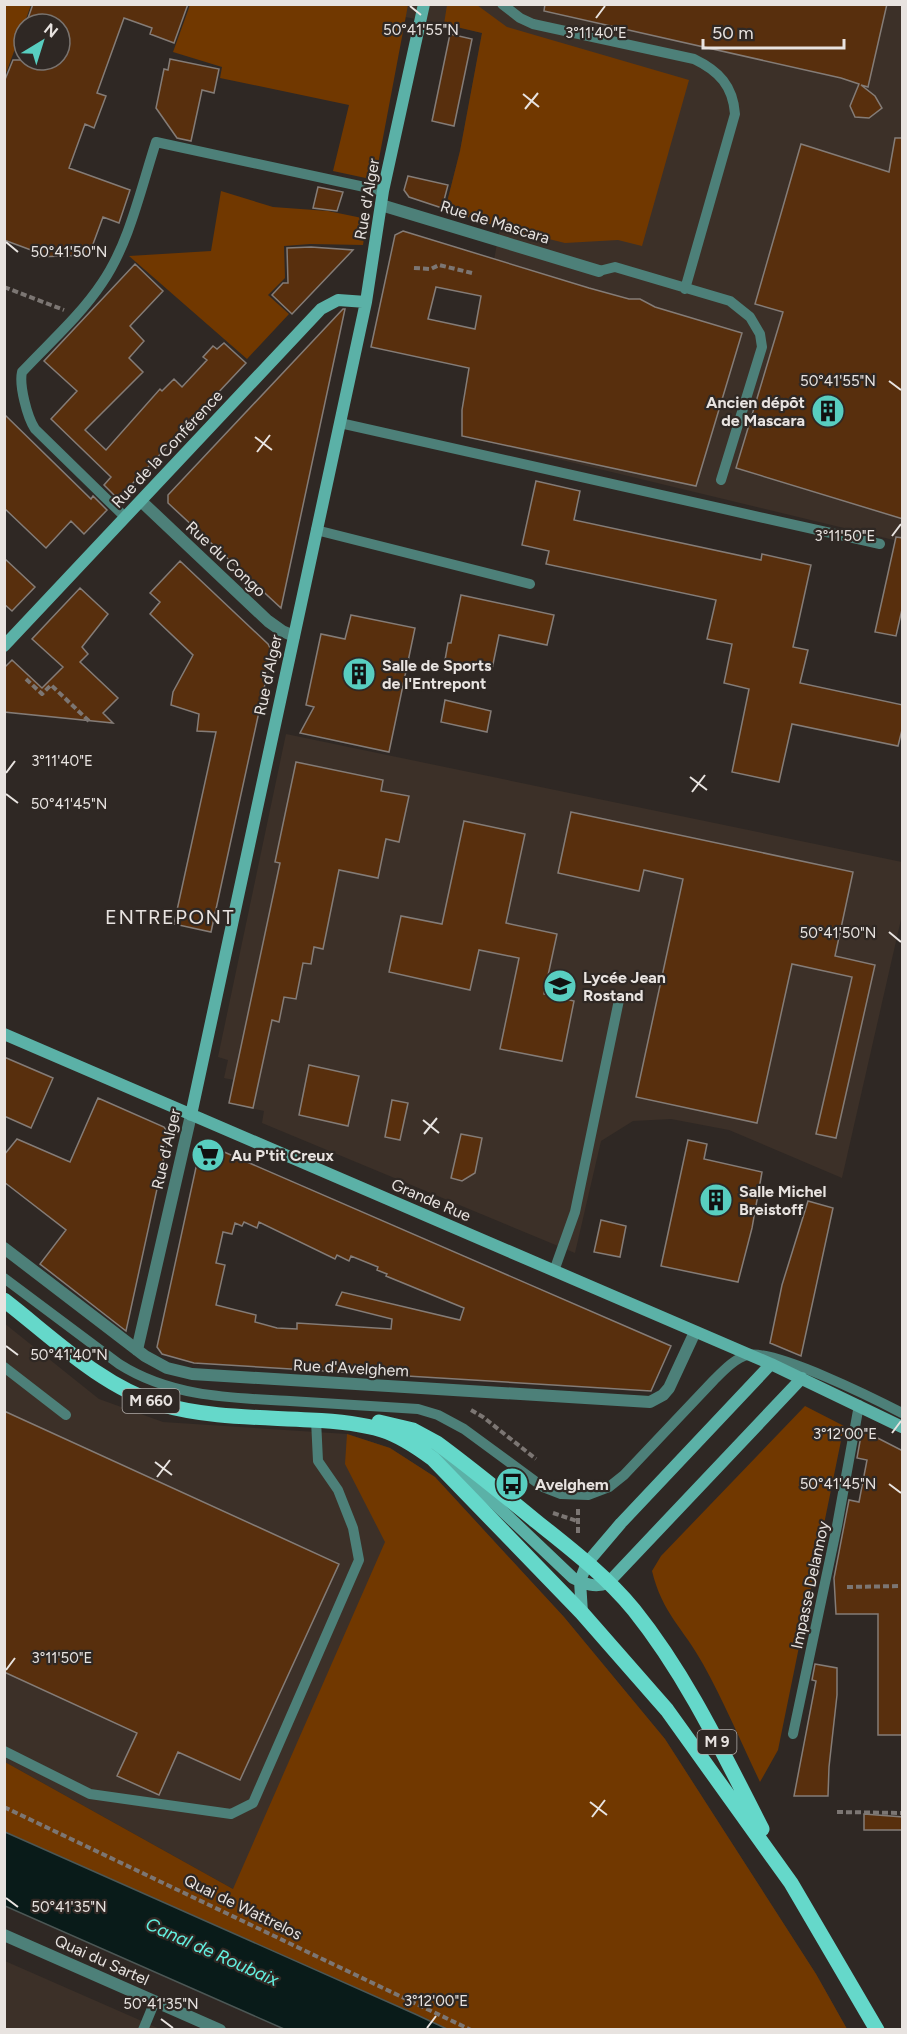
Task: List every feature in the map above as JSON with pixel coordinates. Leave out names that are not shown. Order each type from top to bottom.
[{"type":"main road","name":"M 660","points":[[4,1300],[100,1375],[142,1398],[159,1404],[196,1412],[385,1423],[404,1426],[425,1435],[464,1463],[587,1563]]},
{"type":"main road","name":"M 660","points":[[322,1421],[381,1430],[412,1445],[444,1469],[582,1613]]},
{"type":"main road","name":"M 9","points":[[587,1563],[632,1608],[670,1660],[715,1738],[790,1884]]},
{"type":"main road","name":"M 9","points":[[582,1613],[667,1710],[790,1884],[863,2002],[883,2030]]},
{"type":"main road","name":"M 9","points":[[863,2002],[877,2030]]},
{"type":"street","name":"Rue d'Alger","points":[[137,1350],[191,1115],[366,302],[383,191],[424,4]]},
{"type":"street","name":"Rue de Mascara","points":[[381,205],[599,271]]},
{"type":"street","name":"Rue de la Conférence","points":[[4,646],[321,309],[338,300],[366,302]]},
{"type":"street","name":"Rue du Congo","points":[[141,501],[268,621],[294,636]]},
{"type":"street","name":"Grande Rue","points":[[4,1034],[771,1364],[903,1427]]},
{"type":"street","name":"Rue d'Avelghem","points":[[4,1248],[137,1350],[167,1368],[192,1374],[644,1402],[657,1400],[669,1388],[695,1332]]},
{"type":"street","points":[[582,1613],[580,1581],[587,1563],[621,1522],[771,1364]]},
{"type":"street","points":[[381,1430],[409,1439],[439,1454],[474,1484],[560,1568],[580,1581],[600,1586],[608,1583],[802,1378]]},
{"type":"street","name":"Quai du Sartel","points":[[4,1935],[220,2030]]},
{"type":"lane","points":[[502,4],[520,18],[533,24],[694,59],[710,66],[728,88],[734,99],[735,114],[685,289]]},
{"type":"lane","points":[[125,517],[35,429],[21,384],[22,372],[102,284],[120,252],[156,142],[383,191]]},
{"type":"lane","points":[[599,271],[615,267],[730,302],[750,317],[760,334],[762,347],[721,480]]},
{"type":"lane","points":[[340,423],[880,544]]},
{"type":"lane","points":[[316,530],[531,584]]},
{"type":"lane","points":[[554,1271],[574,1212],[619,1000]]},
{"type":"lane","points":[[4,1278],[135,1375],[178,1390],[220,1397],[418,1409],[429,1412],[464,1429],[543,1487],[561,1494],[579,1496],[603,1491],[617,1481],[719,1375],[748,1355],[793,1364],[903,1413]]},
{"type":"lane","points":[[4,1367],[66,1415]]},
{"type":"lane","name":"Impasse Delannoy","points":[[794,1734],[859,1406]]},
{"type":"lane","points":[[4,1750],[90,1794],[231,1814],[253,1803],[359,1560],[353,1528],[338,1490],[318,1461],[322,1421]]},
{"type":"lane","points":[[143,2030],[155,2001]]},
{"type":"path","points":[[414,268],[431,269],[438,265],[472,273]]},
{"type":"path","points":[[4,287],[76,315]]},
{"type":"path","points":[[26,678],[42,694],[51,685],[91,723]]},
{"type":"path","points":[[471,1410],[536,1459]]},
{"type":"path","points":[[577,1529],[579,1496]]},
{"type":"path","points":[[847,1587],[903,1586]]},
{"type":"path","name":"Quai de Wattrelos","points":[[4,1807],[471,2030]]},
{"type":"path","points":[[837,1812],[903,1813]]},
{"type":"shaded area","points":[[408,4],[902,5],[902,542],[462,436],[500,227],[445,210],[460,151],[482,33],[405,17]]},
{"type":"shaded area","points":[[4,5],[31,5],[28,12],[12,12],[12,57],[5,76]]},
{"type":"shaded area","points":[[190,5],[408,5],[375,180],[333,171],[349,105],[220,78],[222,67],[173,52]]},
{"type":"shaded area","points":[[447,5],[477,5],[507,27],[689,80],[642,246],[618,240],[565,243],[500,227],[445,210],[460,151],[482,33],[444,24]]},
{"type":"shaded area","points":[[221,191],[273,207],[328,211],[367,219],[363,245],[284,246],[285,278],[268,295],[289,314],[247,359],[129,256],[211,251]]},
{"type":"shaded area","name":"Lycée Jean Rostand","points":[[286,734],[902,862],[902,915],[842,1178],[729,1130],[671,1119],[633,1121],[601,1141],[575,1253],[262,1123],[264,1111],[229,1103],[234,1080],[224,1078],[228,1060],[218,1057]]},
{"type":"shaded area","points":[[4,1323],[99,1399],[163,1422],[347,1434],[390,1448],[435,1477],[564,1617],[665,1739],[816,1974],[847,2029],[233,1889],[5,1762]]},
{"type":"shaded area","points":[[805,1406],[844,1426],[778,1750],[760,1782],[711,1678],[668,1610],[656,1586],[652,1571],[661,1556]]},
{"type":"shaded area","points":[[347,1434],[390,1448],[435,1477],[564,1617],[665,1739],[816,1974],[847,2029],[447,2029],[5,1832],[5,1762],[233,1889],[385,1542],[345,1464]]},
{"type":"shaded area","points":[[5,1961],[160,2029],[5,2029]]},
{"type":"water","name":"Canal de Roubaix","points":[[5,1832],[447,2029],[284,2029],[5,1906]]},
{"type":"building","points":[[33,4],[188,4],[174,43],[150,34],[152,28],[124,18],[97,93],[106,96],[94,128],[85,124],[69,168],[130,190],[119,223],[103,217],[89,255],[37,257],[39,253],[4,240],[4,82],[12,62],[12,72],[72,72],[72,12],[30,12]]},
{"type":"building","points":[[545,4],[887,4],[868,87],[861,85],[875,96],[882,108],[869,118],[855,117],[850,106],[859,84],[841,78],[544,11]]},
{"type":"building","points":[[450,34],[472,39],[454,126],[432,121]]},
{"type":"building","points":[[170,59],[219,69],[214,93],[202,90],[191,141],[177,138],[156,108],[164,69],[168,70]]},
{"type":"building","points":[[895,138],[903,138],[903,519],[736,468],[783,312],[755,304],[801,144],[889,172]]},
{"type":"building","points":[[408,176],[448,185],[442,208],[409,197],[404,190]]},
{"type":"building","points":[[318,187],[343,192],[337,211],[313,208]]},
{"type":"building","points":[[403,231],[589,288],[629,299],[640,299],[655,307],[742,333],[696,486],[462,436],[462,410],[469,368],[371,347],[395,235]],"holes":[[[436,287],[481,296],[475,329],[428,319]]]},
{"type":"building","points":[[287,248],[353,250],[292,314],[272,295],[283,283],[288,283]]},
{"type":"building","points":[[135,264],[163,291],[130,326],[144,341],[129,358],[143,372],[85,430],[106,450],[160,389],[162,391],[174,379],[182,387],[207,360],[203,357],[213,346],[217,349],[224,343],[246,363],[118,499],[104,485],[111,477],[51,419],[77,391],[44,361]]},
{"type":"building","points":[[345,309],[281,608],[168,503],[168,495]]},
{"type":"building","points":[[4,414],[91,499],[93,496],[107,510],[84,534],[71,521],[46,548],[4,508]]},
{"type":"building","points":[[536,481],[580,491],[574,520],[761,560],[762,554],[811,565],[793,647],[808,650],[800,683],[903,705],[903,726],[898,746],[792,724],[779,782],[732,772],[749,689],[724,683],[732,644],[707,639],[716,600],[546,564],[549,551],[522,545]]},
{"type":"building","points":[[896,537],[903,538],[903,605],[896,636],[875,632]]},
{"type":"building","points":[[4,558],[35,587],[12,611],[4,604]]},
{"type":"building","points":[[180,561],[268,644],[272,652],[211,932],[174,924],[216,732],[197,731],[199,714],[171,705],[173,692],[193,655],[150,614],[160,602],[150,593]]},
{"type":"building","points":[[80,588],[108,614],[82,647],[88,654],[80,662],[118,698],[103,713],[113,723],[4,712],[4,668],[12,660],[42,688],[63,667],[32,639]]},
{"type":"building","points":[[461,595],[554,615],[547,645],[499,635],[492,669],[445,660]]},
{"type":"building","name":"Salle de Sports de l'Entrepont","points":[[351,615],[415,628],[389,752],[300,733],[314,707],[306,705],[321,634],[345,639]]},
{"type":"building","points":[[445,700],[491,711],[487,732],[441,722]]},
{"type":"building","points":[[296,762],[383,780],[381,791],[409,796],[399,842],[386,839],[378,878],[339,870],[323,949],[314,947],[311,964],[303,963],[296,999],[284,997],[279,1022],[272,1020],[253,1108],[229,1103],[280,863],[275,862]]},
{"type":"building","points":[[571,812],[853,872],[835,956],[875,965],[836,1138],[816,1134],[852,977],[792,964],[757,1123],[636,1097],[683,879],[644,870],[639,891],[558,873]]},
{"type":"building","points":[[464,821],[525,834],[506,923],[557,934],[544,994],[574,1001],[562,1061],[500,1049],[519,958],[479,950],[470,990],[389,972],[401,916],[442,924]]},
{"type":"building","points":[[4,1057],[53,1078],[31,1128],[4,1116]]},
{"type":"building","points":[[309,1065],[359,1076],[348,1126],[299,1115]]},
{"type":"building","points":[[98,1098],[164,1127],[169,1134],[126,1331],[40,1264],[66,1230],[4,1182],[4,1155],[17,1139],[70,1162]]},
{"type":"building","points":[[392,1100],[408,1103],[400,1140],[385,1137]]},
{"type":"building","points":[[461,1134],[482,1138],[475,1173],[462,1181],[451,1178]]},
{"type":"building","name":"Salle Michel Breistoff","points":[[688,1140],[707,1144],[704,1159],[762,1172],[752,1228],[738,1282],[661,1266]]},
{"type":"building","points":[[208,1145],[671,1346],[651,1391],[194,1363],[162,1354],[157,1347],[200,1149]],"holes":[[[244,1222],[257,1228],[259,1222],[335,1259],[337,1255],[349,1261],[351,1256],[378,1267],[377,1270],[387,1274],[386,1276],[464,1308],[460,1320],[342,1292],[336,1305],[392,1319],[391,1329],[297,1323],[297,1329],[277,1328],[255,1322],[256,1315],[216,1305],[225,1265],[216,1263],[223,1232],[232,1234],[235,1223],[242,1226]]]},
{"type":"building","points":[[808,1201],[833,1208],[801,1356],[770,1343],[782,1285]]},
{"type":"building","points":[[601,1220],[626,1226],[620,1257],[594,1252]]},
{"type":"building","points":[[4,1411],[339,1564],[240,1780],[178,1752],[159,1795],[117,1776],[137,1733],[4,1672]]},
{"type":"building","points":[[862,1430],[903,1451],[902,1735],[878,1735],[878,1614],[836,1614],[834,1578],[849,1500],[859,1502],[867,1460],[857,1458]]},
{"type":"building","points":[[815,1664],[837,1668],[837,1695],[828,1796],[794,1796],[816,1681],[812,1680]]},
{"type":"building","points":[[864,1814],[903,1817],[903,1830],[864,1830]]},
{"type":"place","name":"Ancien dépôt de Mascara","points":[[828,411]]},
{"type":"place","name":"Salle de Sports de l'Entrepont","points":[[359,674]]},
{"type":"place","name":"Lycée Jean Rostand","points":[[560,986]]},
{"type":"place","name":"Au P'tit Creux","points":[[208,1155]]},
{"type":"place","name":"Salle Michel Breistoff","points":[[716,1200]]},
{"type":"place","name":"Avelghem","points":[[512,1484]]},
{"type":"district","name":"ENTREPONT","points":[[170,917]]}]
